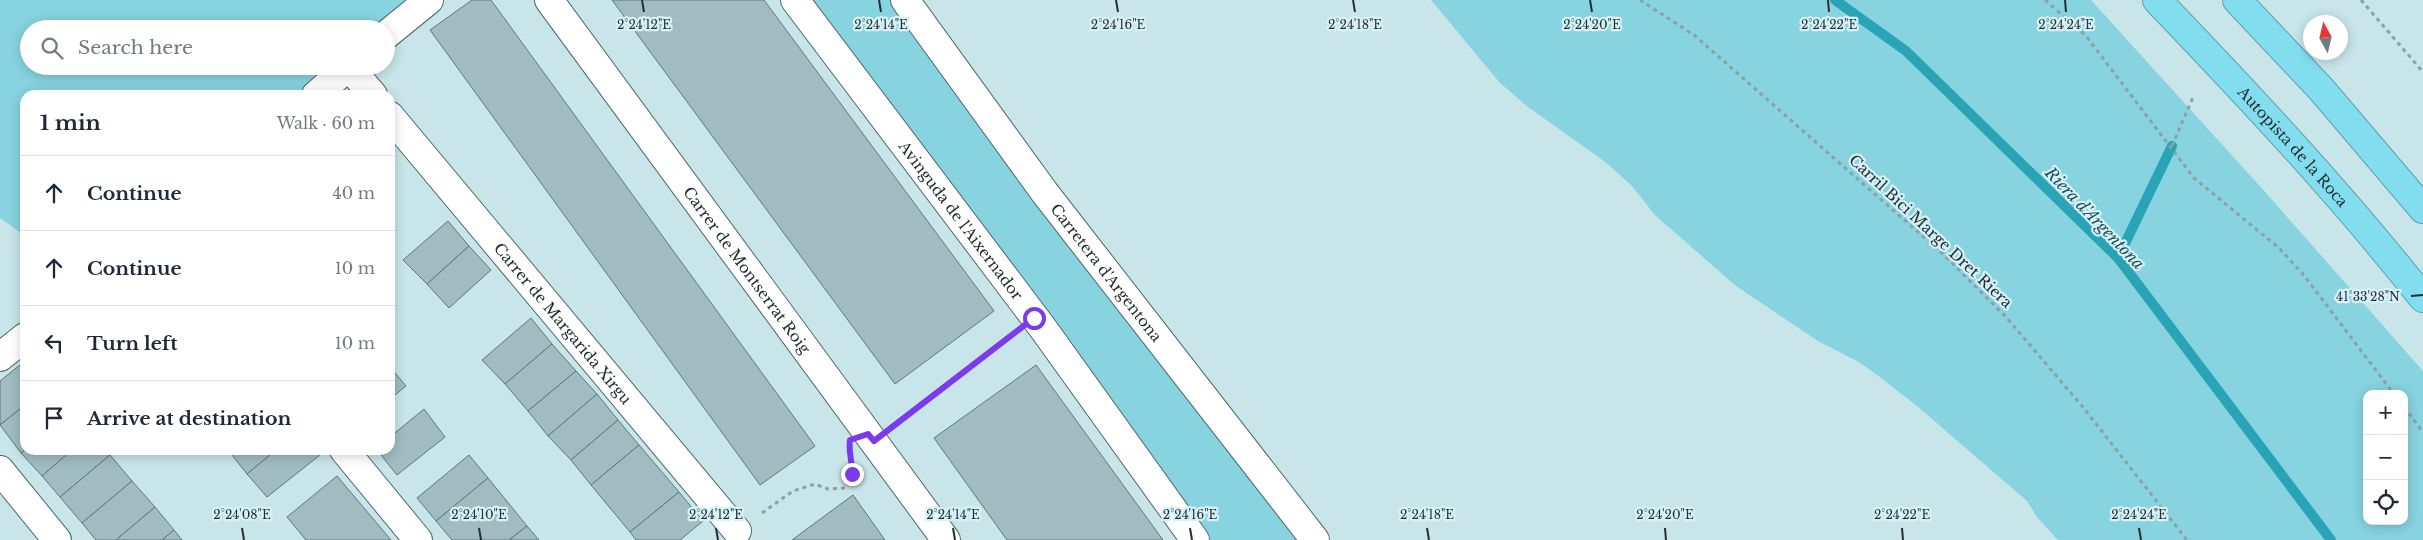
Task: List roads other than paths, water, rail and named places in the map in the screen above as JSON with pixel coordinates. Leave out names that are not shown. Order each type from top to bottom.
[{"type":"highway","name":"Autopista de la Roca","points":[[2157,0],[2270,118],[2370,231],[2423,298]]},
{"type":"highway","points":[[2236,0],[2321,89],[2423,209]]},
{"type":"street","points":[[395,28],[428,0]]},
{"type":"street","name":"Carrer de Montserrat Roig","points":[[549,0],[946,540]]},
{"type":"street","name":"Avinguda de l'Aixernador","points":[[795,0],[1034,318],[1195,540]]},
{"type":"street","name":"Carretera d'Argentona","points":[[905,0],[1045,193],[1315,540]]},
{"type":"street","points":[[322,90],[339,75]]},
{"type":"street","points":[[356,75],[369,90]]},
{"type":"street","name":"Carrer de Margarida Xirgu","points":[[395,122],[736,531]]},
{"type":"street","points":[[0,357],[20,341]]},
{"type":"street","points":[[348,455],[418,540]]},
{"type":"street","points":[[0,470],[57,540]]},
{"type":"waterway","name":"Riera d'Argentona","points":[[1835,0],[1906,51],[2118,258],[2331,540]]},
{"type":"waterway","points":[[2118,258],[2172,146]]}]
